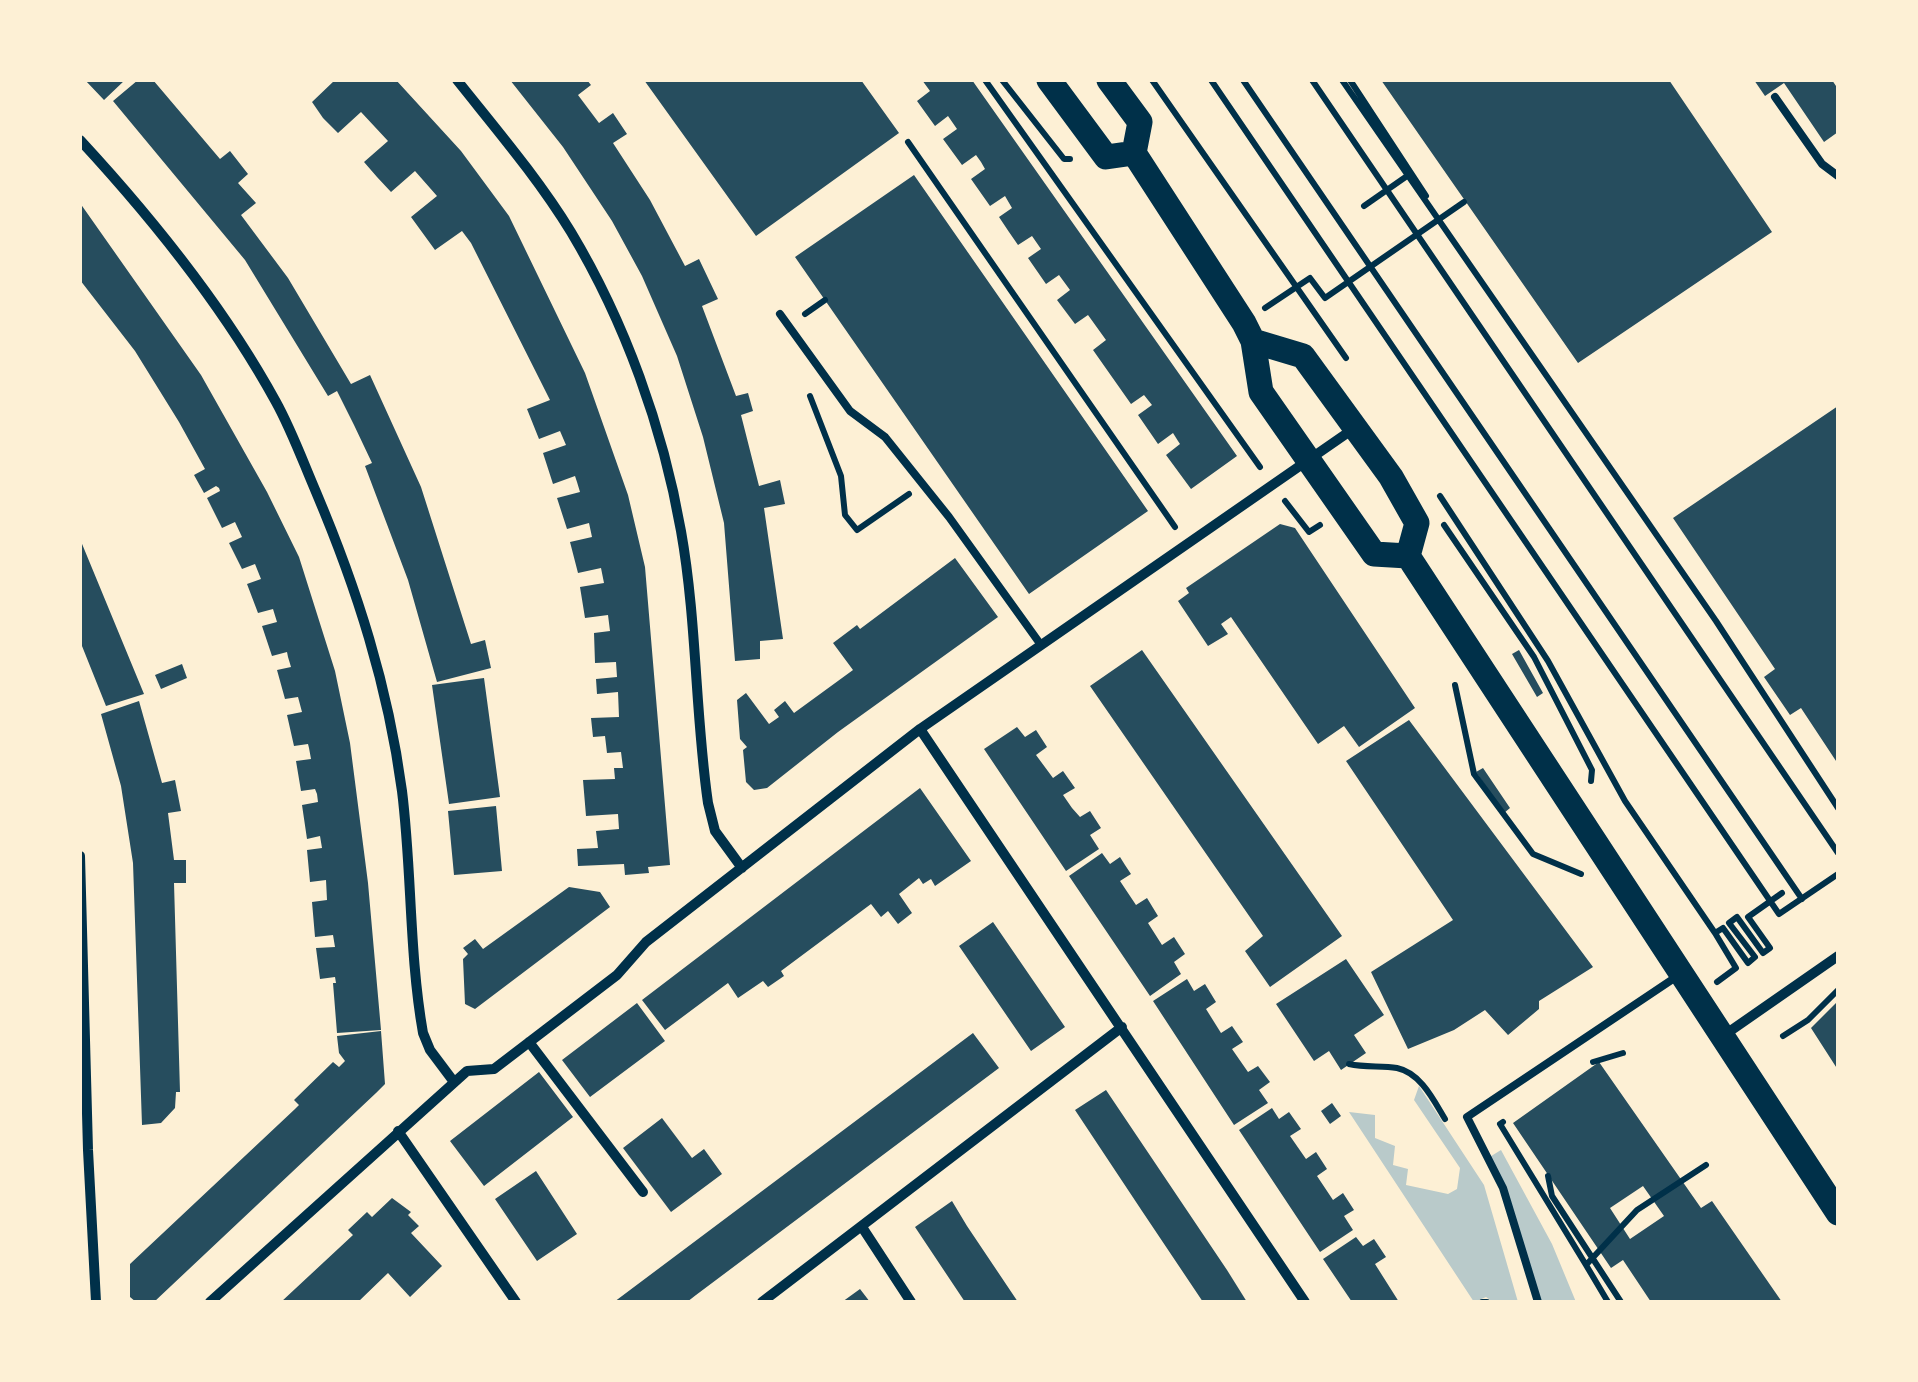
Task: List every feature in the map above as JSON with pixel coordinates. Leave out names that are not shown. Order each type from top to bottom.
[{"type":"main road","points":[[1048,80],[1106,156],[1134,153]]},
{"type":"main road","points":[[1109,80],[1140,122],[1134,153],[1248,332],[1261,392],[1374,554],[1408,556]]},
{"type":"main road","points":[[1248,332],[1303,356],[1356,426],[1417,523],[1408,556],[1838,1213]]},
{"type":"street","points":[[457,80],[570,230],[647,398],[682,532],[708,803],[715,831],[742,868]]},
{"type":"street","points":[[80,140],[134,200],[201,286],[261,377],[287,423],[348,568],[370,632],[402,791],[423,1033],[430,1050],[454,1082]]},
{"type":"street","points":[[210,1302],[467,1071],[494,1069],[617,975],[646,942],[920,729],[1356,426]]},
{"type":"street","points":[[920,729],[1305,1302]]},
{"type":"street","points":[[80,856],[96,1302]]},
{"type":"street","points":[[1722,1037],[1838,956]]},
{"type":"street","points":[[762,1302],[1122,1028]]},
{"type":"street","points":[[529,1042],[643,1192]]},
{"type":"street","points":[[398,1130],[516,1302]]},
{"type":"street","points":[[862,1226],[911,1302]]},
{"type":"lane","points":[[1776,97],[1822,164],[1838,176]]},
{"type":"lane","points":[[780,314],[850,411],[886,438],[949,516],[1041,646]]},
{"type":"lane","points":[[1538,1302],[1503,1188],[1467,1117],[1680,975]]},
{"type":"path","points":[[985,80],[1310,532],[1342,511]]},
{"type":"path","points":[[1211,80],[1346,284],[1779,914],[1838,874]]},
{"type":"path","points":[[1243,80],[1802,899]]},
{"type":"path","points":[[1312,80],[1838,853]]},
{"type":"path","points":[[1346,80],[1440,220]]},
{"type":"path","points":[[1346,80],[1838,808]]},
{"type":"path","points":[[908,142],[1188,545]]},
{"type":"path","points":[[1364,206],[1408,176]]},
{"type":"path","points":[[1248,332],[1310,278],[1325,298],[1464,202]]},
{"type":"path","points":[[788,326],[825,300]]},
{"type":"path","points":[[806,384],[840,476],[845,516],[857,530],[922,484]]},
{"type":"path","points":[[1441,521],[1534,657],[1592,770],[1589,833]]},
{"type":"path","points":[[1454,679],[1474,774],[1533,854],[1629,893]]},
{"type":"path","points":[[1695,997],[1736,968],[1714,934],[1723,928],[1748,962],[1755,958],[1729,922],[1737,918],[1763,953],[1770,948],[1748,917],[1782,893]]},
{"type":"path","points":[[1783,1036],[1808,1020],[1838,990]]},
{"type":"path","points":[[1350,1064],[1370,1069],[1400,1068],[1422,1082],[1451,1128]]},
{"type":"path","points":[[1500,1124],[1608,1302]]},
{"type":"path","points":[[1586,1266],[1638,1210],[1706,1165]]},
{"type":"path","points":[[1548,1176],[1552,1196],[1621,1302]]},
{"type":"shaded area","points":[[1419,1086],[1484,1185],[1518,1302],[1493,1302],[1486,1297],[1474,1302],[1349,1112],[1375,1115],[1375,1138],[1395,1146],[1393,1165],[1408,1169],[1406,1185],[1448,1194],[1457,1189],[1460,1168],[1414,1100]]},
{"type":"shaded area","points":[[1501,1150],[1552,1244],[1576,1302],[1538,1302],[1503,1188],[1488,1158]]},
{"type":"building","points":[[85,80],[125,80],[104,100]]},
{"type":"building","points":[[138,80],[153,80],[220,159],[230,151],[248,174],[238,183],[256,203],[241,215],[288,278],[351,384],[370,375],[421,487],[471,644],[485,640],[491,668],[437,682],[408,580],[365,466],[372,463],[354,425],[337,391],[328,396],[245,260],[113,101]]},
{"type":"building","points":[[335,80],[396,80],[461,151],[509,216],[585,373],[628,495],[645,567],[670,865],[648,867],[649,873],[625,875],[624,864],[578,866],[577,849],[598,848],[596,831],[619,829],[618,814],[586,816],[583,780],[615,779],[614,768],[623,768],[621,752],[607,753],[605,736],[593,737],[591,718],[619,717],[618,692],[597,694],[596,679],[617,677],[616,662],[595,663],[594,633],[610,631],[608,615],[585,618],[580,587],[604,583],[601,568],[578,573],[570,542],[592,537],[589,523],[567,529],[557,498],[580,492],[575,476],[553,484],[543,453],[566,445],[560,431],[539,439],[527,409],[550,400],[471,243],[462,231],[435,250],[411,217],[437,196],[415,171],[391,192],[364,162],[388,141],[361,112],[338,133],[312,102]]},
{"type":"building","points":[[510,80],[587,80],[591,85],[578,95],[599,123],[613,113],[627,134],[613,143],[650,200],[685,266],[699,259],[718,299],[702,306],[736,396],[748,393],[753,411],[741,415],[759,486],[780,480],[785,504],[764,508],[783,639],[760,641],[760,659],[735,661],[724,523],[703,437],[677,356],[642,276],[612,221],[563,147]]},
{"type":"building","points":[[644,80],[861,80],[899,133],[756,236]]},
{"type":"building","points":[[922,80],[972,80],[1237,456],[1191,489],[1166,455],[1180,444],[1173,433],[1158,444],[1138,415],[1152,405],[1144,395],[1131,404],[1093,350],[1106,340],[1088,315],[1075,324],[1057,300],[1070,290],[1059,275],[1046,284],[1028,258],[1041,249],[1032,236],[1018,245],[999,217],[1012,208],[1005,196],[990,206],[971,179],[985,169],[981,162],[976,155],[962,165],[943,139],[957,129],[948,116],[935,126],[917,101],[930,91]]},
{"type":"building","points":[[1381,80],[1669,80],[1772,232],[1578,363]]},
{"type":"building","points":[[1754,80],[1832,80],[1838,89],[1838,132],[1824,142],[1784,83],[1765,96]]},
{"type":"building","points":[[914,175],[1148,511],[1029,594],[795,257]]},
{"type":"building","points":[[80,203],[201,375],[299,557],[335,671],[350,743],[381,1030],[337,1033],[335,977],[320,979],[316,948],[335,947],[333,935],[315,937],[312,902],[327,900],[326,880],[310,882],[307,850],[322,848],[320,836],[307,839],[302,805],[318,802],[317,794],[315,789],[301,791],[296,761],[311,759],[308,744],[294,746],[287,715],[302,712],[298,697],[285,699],[277,670],[291,667],[287,652],[272,656],[262,626],[277,622],[273,609],[258,613],[247,584],[261,579],[255,564],[242,569],[229,543],[242,537],[235,522],[222,528],[207,498],[219,488],[204,493],[194,475],[205,469],[179,422],[135,351],[80,280]]},
{"type":"building","points":[[1838,406],[1838,764],[1801,708],[1790,715],[1764,677],[1775,669],[1673,518]]},
{"type":"building","points":[[1280,524],[1295,528],[1415,708],[1359,747],[1344,726],[1318,744],[1231,617],[1221,624],[1228,634],[1208,646],[1178,601],[1189,593],[1186,588]]},
{"type":"building","points":[[80,539],[144,694],[106,706],[80,641]]},
{"type":"building","points":[[955,558],[998,617],[767,788],[754,790],[746,782],[743,750],[747,747],[740,739],[737,700],[746,693],[769,724],[779,717],[774,710],[785,701],[794,713],[853,670],[833,643],[857,625],[860,629]]},
{"type":"building","points":[[1142,650],[1342,936],[1270,987],[1245,951],[1263,936],[1090,686]]},
{"type":"building","points":[[1519,650],[1543,693],[1537,697],[1512,654]]},
{"type":"building","points":[[182,664],[187,678],[161,689],[155,675]]},
{"type":"building","points":[[484,678],[500,797],[449,804],[432,685]]},
{"type":"building","points":[[139,701],[162,783],[175,780],[181,811],[168,813],[174,860],[186,860],[186,883],[174,883],[180,1092],[176,1092],[175,1108],[161,1123],[142,1125],[133,863],[121,786],[101,714]]},
{"type":"building","points":[[1409,720],[1593,967],[1539,1001],[1539,1009],[1508,1035],[1485,1010],[1454,1030],[1408,1049],[1371,972],[1453,920],[1346,761]]},
{"type":"building","points":[[1017,727],[1025,737],[1036,730],[1047,747],[1036,755],[1053,778],[1063,771],[1075,788],[1063,795],[1080,817],[1090,811],[1101,828],[1090,835],[1099,849],[1066,871],[984,749]]},
{"type":"building","points":[[1483,768],[1510,808],[1504,813],[1476,772]]},
{"type":"building","points":[[920,788],[971,861],[935,886],[931,879],[923,884],[919,878],[899,894],[912,913],[898,924],[888,911],[881,917],[871,904],[781,971],[784,976],[768,987],[763,981],[738,998],[728,983],[665,1030],[642,1000]]},
{"type":"building","points":[[496,806],[502,871],[454,875],[448,811]]},
{"type":"building","points":[[1102,853],[1110,864],[1120,857],[1131,874],[1120,881],[1136,905],[1147,898],[1158,916],[1148,923],[1162,945],[1174,937],[1185,954],[1174,962],[1181,974],[1150,996],[1069,876]]},
{"type":"building","points":[[569,887],[600,892],[610,907],[475,1009],[465,1004],[463,959],[468,954],[463,948],[475,939],[483,949]]},
{"type":"building","points":[[993,922],[1065,1027],[1031,1051],[959,946]]},
{"type":"building","points":[[1346,959],[1384,1015],[1354,1035],[1366,1053],[1341,1070],[1329,1051],[1314,1061],[1276,1004]]},
{"type":"building","points":[[1187,979],[1194,991],[1205,984],[1216,1002],[1206,1009],[1221,1033],[1232,1026],[1243,1042],[1232,1049],[1248,1072],[1258,1066],[1270,1082],[1259,1090],[1268,1103],[1234,1125],[1153,1001]]},
{"type":"building","points":[[1838,1001],[1838,1070],[1811,1028]]},
{"type":"building","points":[[637,1003],[665,1041],[590,1097],[562,1060]]},
{"type":"building","points":[[381,1031],[385,1084],[154,1302],[136,1302],[130,1297],[130,1264],[295,1109],[299,1105],[294,1100],[333,1062],[339,1067],[345,1061],[339,1053],[337,1036]]},
{"type":"building","points":[[973,1033],[999,1068],[687,1302],[614,1302]]},
{"type":"building","points":[[1599,1062],[1701,1208],[1712,1201],[1782,1302],[1651,1302],[1623,1260],[1611,1268],[1513,1123]],"holes":[[[1643,1186],[1664,1216],[1630,1239],[1610,1208]]]},
{"type":"building","points":[[539,1072],[573,1117],[484,1186],[450,1141]]},
{"type":"building","points":[[1106,1090],[1247,1302],[1203,1302],[1142,1211],[1075,1110]]},
{"type":"building","points":[[1332,1103],[1341,1116],[1330,1124],[1321,1111]]},
{"type":"building","points":[[1272,1108],[1279,1119],[1289,1112],[1301,1129],[1290,1136],[1306,1159],[1316,1152],[1327,1169],[1317,1176],[1333,1200],[1343,1193],[1354,1210],[1344,1216],[1353,1230],[1320,1252],[1239,1130]]},
{"type":"building","points":[[662,1118],[692,1158],[704,1149],[722,1174],[671,1212],[623,1148]]},
{"type":"building","points":[[536,1171],[577,1234],[537,1261],[495,1199]]},
{"type":"building","points":[[392,1198],[411,1212],[408,1215],[419,1226],[411,1233],[442,1266],[410,1297],[388,1273],[358,1302],[281,1302],[353,1235],[348,1230],[367,1212],[372,1217]]},
{"type":"building","points":[[952,1201],[1018,1302],[965,1302],[915,1227]]},
{"type":"building","points":[[1356,1237],[1363,1246],[1374,1239],[1386,1257],[1375,1264],[1399,1302],[1352,1302],[1323,1259]]},
{"type":"building","points":[[860,1289],[870,1302],[842,1302]]}]
